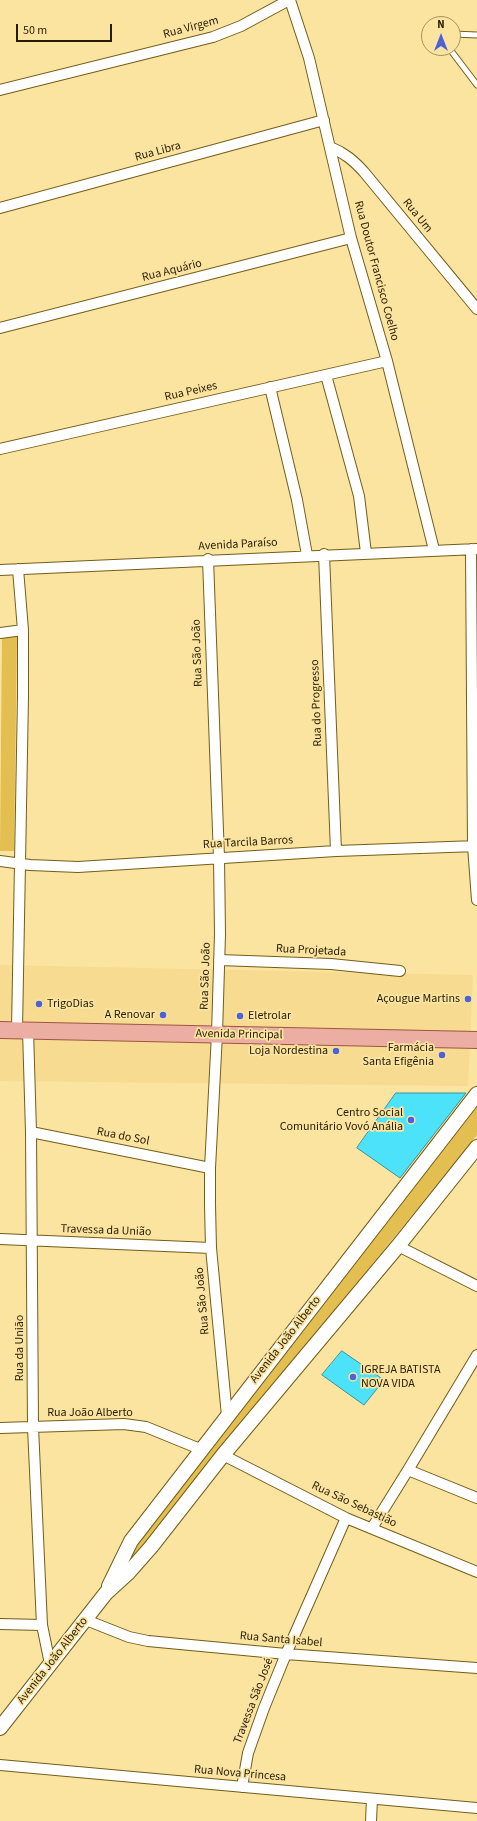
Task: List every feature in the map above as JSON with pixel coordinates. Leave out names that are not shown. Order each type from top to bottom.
[{"type":"main road","name":"Avenida Principal","points":[[0,1030],[477,1040]]},
{"type":"street","name":"Rua Virgem","points":[[0,90],[212,37],[241,26],[290,0]]},
{"type":"street","name":"Rua Doutor Francisco Coelho","points":[[290,0],[309,58],[351,238],[387,361],[434,550]]},
{"type":"street","name":"Rua Libra","points":[[0,208],[324,120]]},
{"type":"street","name":"Rua Um","points":[[330,147],[343,152],[352,158],[477,309]]},
{"type":"street","name":"Rua Aquário","points":[[0,328],[351,238]]},
{"type":"street","name":"Rua Peixes","points":[[0,449],[387,361]]},
{"type":"street","points":[[326,375],[359,496],[366,553]]},
{"type":"street","points":[[270,388],[297,500],[307,555]]},
{"type":"street","points":[[474,549],[475,846],[477,900]]},
{"type":"street","name":"Avenida Paraíso","points":[[0,570],[208,559],[474,549]]},
{"type":"street","name":"Rua do Progresso","points":[[324,554],[336,851]]},
{"type":"street","name":"Rua São João","points":[[208,559],[219,858],[217,1034],[210,1168],[211,1248],[227,1416]]},
{"type":"street","name":"Rua da União","points":[[18,569],[23,630],[20,864],[22,1030],[31,1132],[33,1427],[42,1625],[50,1664]]},
{"type":"street","points":[[0,632],[23,630]]},
{"type":"street","name":"Rua Tarcila Barros","points":[[0,861],[9,861],[20,864],[78,867],[336,851],[475,846]]},
{"type":"street","name":"Rua Projetada","points":[[219,960],[331,964],[400,971]]},
{"type":"street","name":"Avenida João Alberto","points":[[106,1594],[131,1541],[477,1094]]},
{"type":"street","name":"Rua do Sol","points":[[31,1132],[210,1168]]},
{"type":"street","name":"Avenida João Alberto","points":[[0,1728],[106,1594],[129,1572],[151,1546],[223,1455],[398,1246],[477,1147]]},
{"type":"street","name":"Travessa da União","points":[[0,1239],[211,1248]]},
{"type":"street","points":[[398,1246],[477,1286]]},
{"type":"street","points":[[372,1528],[477,1355]]},
{"type":"street","name":"Rua João Alberto","points":[[0,1428],[124,1424],[146,1427],[200,1450]]},
{"type":"street","name":"Rua São Sebastião","points":[[223,1455],[346,1518],[477,1572]]},
{"type":"street","points":[[408,1470],[477,1498]]},
{"type":"street","name":"Travessa São José","points":[[242,1787],[248,1753],[286,1654],[346,1518]]},
{"type":"street","name":"Rua Santa Isabel","points":[[86,1620],[129,1637],[148,1641],[286,1654],[477,1668]]},
{"type":"street","points":[[0,1624],[42,1625]]},
{"type":"street","name":"Rua Nova Princesa","points":[[0,1765],[477,1808]]},
{"type":"street","points":[[371,1821],[372,1799]]},
{"type":"lane","points":[[461,34],[477,35]]},
{"type":"lane","points":[[455,56],[477,85]]},
{"type":"shaded area","points":[[17,636],[14,851],[0,851],[2,637]]},
{"type":"shaded area","points":[[0,965],[473,975],[468,1086],[0,1081]]},
{"type":"shaded area","points":[[477,1106],[477,1135],[119,1577],[137,1542],[380,1224]]},
{"type":"building","name":"Centro Social Comunitário Vovó Anália","points":[[396,1093],[466,1093],[400,1178],[357,1148]]},
{"type":"building","name":"IGREJA BATISTA NOVA VIDA","points":[[342,1351],[384,1380],[364,1405],[322,1375]]},
{"type":"place","name":"Açougue Martins","points":[[468,999]]},
{"type":"place","name":"TrigoDias","points":[[39,1004]]},
{"type":"place","name":"A Renovar","points":[[163,1015]]},
{"type":"place","name":"Eletrolar","points":[[240,1016]]},
{"type":"place","name":"Loja Nordestina","points":[[336,1051]]},
{"type":"place","name":"Farmácia Santa Efigênia","points":[[442,1055]]},
{"type":"place","name":"Centro Social Comunitário Vovó Anália","points":[[411,1120]]},
{"type":"place","name":"IGREJA BATISTA NOVA VIDA","points":[[353,1377]]}]
